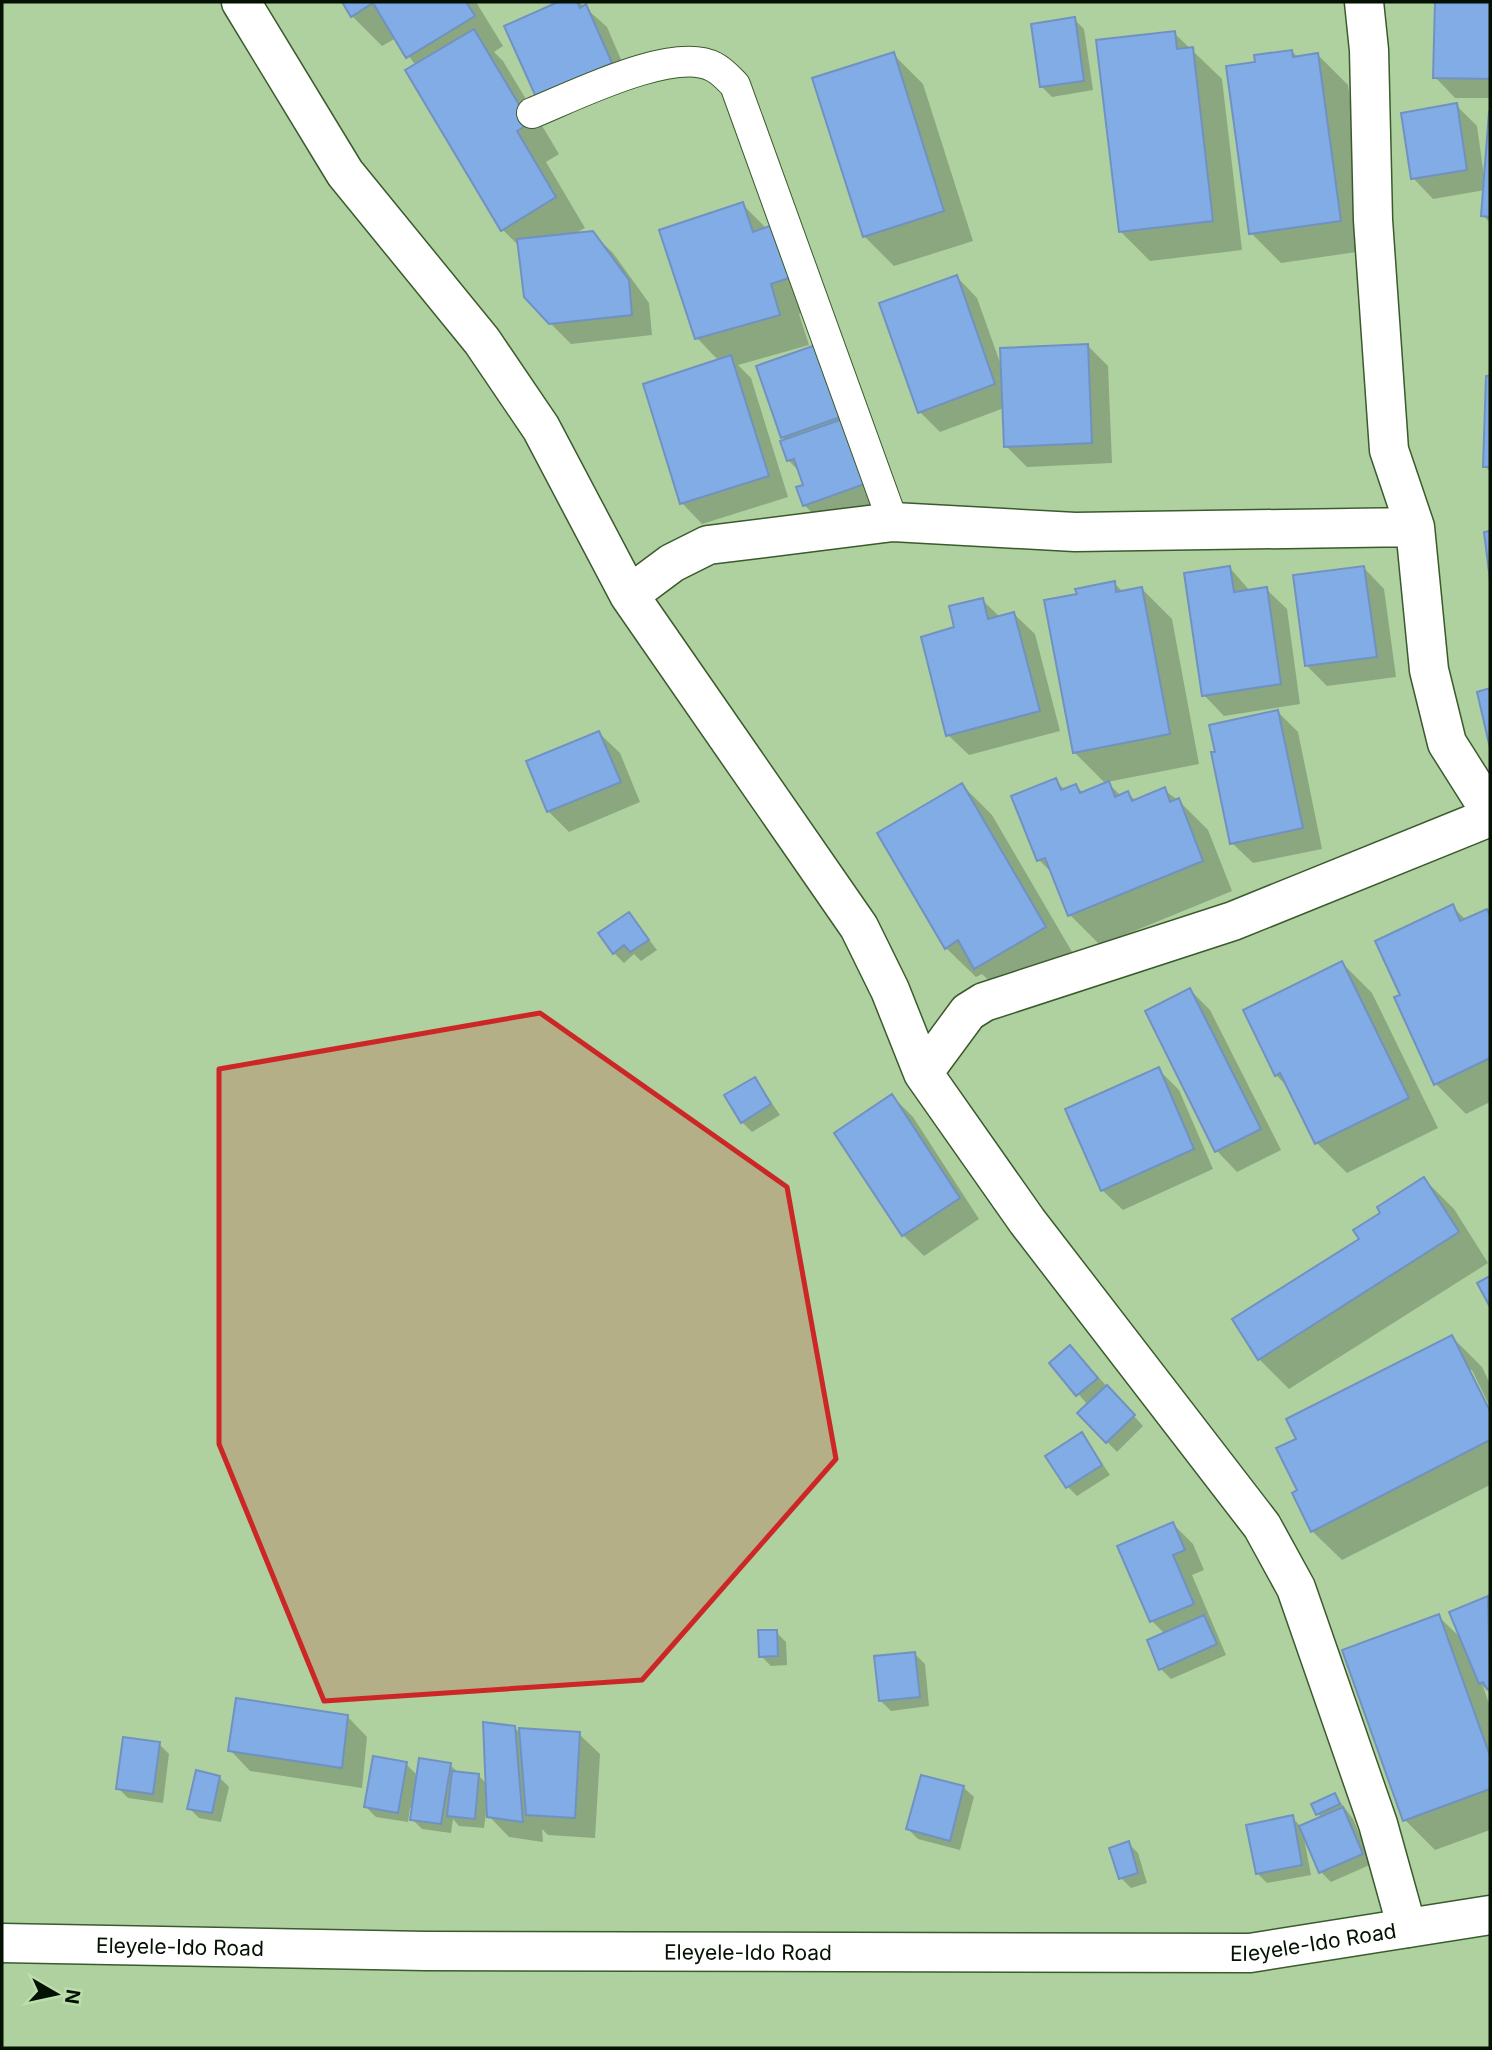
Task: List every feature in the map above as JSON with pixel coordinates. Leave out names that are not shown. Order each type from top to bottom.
[{"type":"street","points":[[241,2],[345,173],[482,341],[541,428],[629,595],[859,927],[890,990],[923,1073],[1027,1221],[1262,1527],[1296,1588],[1378,1824],[1407,1928]]},
{"type":"street","points":[[1364,2],[1369,50],[1373,220],[1389,450],[1415,527],[1429,670],[1447,743],[1490,811]]},
{"type":"street","points":[[629,595],[672,564],[708,545],[893,522],[1075,532],[1415,527]]},
{"type":"street","points":[[923,1073],[968,1012],[984,1002],[1233,921],[1490,817]]},
{"type":"street","name":"Eleyele-Ido Road","points":[[2,1943],[425,1951],[1250,1953],[1490,1915]]},
{"type":"lane","points":[[532,113],[647,66],[698,63],[714,67],[736,85],[893,522]]},
{"type":"highlighted area","points":[[540,1013],[787,1187],[836,1459],[642,1680],[324,1701],[219,1444],[219,1069]]},
{"type":"building","points":[[342,2],[466,2],[475,16],[406,58],[373,3],[351,17]]},
{"type":"building","points":[[558,2],[577,2],[580,8],[586,4],[612,63],[536,97],[504,26]]},
{"type":"building","points":[[1435,2],[1490,2],[1490,79],[1433,78]]},
{"type":"building","points":[[1075,17],[1084,81],[1040,87],[1031,24]]},
{"type":"building","points":[[474,29],[530,123],[517,131],[556,197],[501,231],[405,70]]},
{"type":"building","points":[[1175,31],[1177,49],[1193,47],[1213,221],[1119,232],[1096,40]]},
{"type":"building","points":[[1292,50],[1293,57],[1318,53],[1341,221],[1249,234],[1226,66],[1255,62],[1254,55]]},
{"type":"building","points":[[894,52],[944,211],[863,237],[812,78]]},
{"type":"building","points":[[1457,103],[1467,170],[1411,179],[1401,113]]},
{"type":"building","points":[[1490,112],[1490,217],[1481,216]]},
{"type":"building","points":[[743,202],[753,232],[778,223],[795,276],[771,284],[780,315],[695,339],[659,230]]},
{"type":"building","points":[[593,231],[629,280],[632,315],[549,324],[524,297],[517,239]]},
{"type":"building","points":[[957,275],[995,384],[918,413],[879,303]]},
{"type":"building","points":[[824,342],[849,414],[781,438],[756,366]]},
{"type":"building","points":[[1088,344],[1092,443],[1004,447],[1000,348]]},
{"type":"building","points":[[731,355],[769,476],[680,504],[643,384]]},
{"type":"building","points":[[1486,376],[1490,376],[1490,467],[1483,467]]},
{"type":"building","points":[[851,416],[873,481],[803,506],[796,487],[803,485],[794,459],[787,461],[780,441]]},
{"type":"building","points":[[1490,531],[1490,580],[1484,532]]},
{"type":"building","points":[[1230,566],[1234,592],[1267,587],[1281,684],[1202,696],[1184,573]]},
{"type":"building","points":[[1364,566],[1377,657],[1305,666],[1293,575]]},
{"type":"building","points":[[1115,581],[1116,592],[1142,587],[1170,734],[1073,753],[1044,600],[1077,594],[1075,589]]},
{"type":"building","points":[[983,598],[988,619],[1014,612],[1040,711],[946,736],[921,637],[954,627],[949,606]]},
{"type":"building","points":[[1490,688],[1490,748],[1477,692]]},
{"type":"building","points":[[1278,710],[1303,828],[1230,844],[1211,752],[1215,752],[1209,725]]},
{"type":"building","points":[[599,731],[621,782],[547,812],[526,761]]},
{"type":"building","points":[[1056,778],[1061,790],[1076,784],[1080,793],[1109,781],[1115,797],[1128,791],[1132,801],[1165,787],[1170,802],[1179,798],[1203,861],[1068,916],[1045,858],[1037,861],[1011,796]]},
{"type":"building","points":[[962,783],[1046,927],[974,969],[958,940],[945,949],[877,833]]},
{"type":"building","points":[[1453,904],[1460,921],[1487,909],[1490,915],[1490,1058],[1434,1085],[1394,997],[1400,995],[1375,941]]},
{"type":"building","points":[[629,912],[649,940],[630,952],[624,945],[613,954],[598,933]]},
{"type":"building","points":[[1342,961],[1409,1098],[1315,1144],[1280,1073],[1275,1076],[1243,1010]]},
{"type":"building","points":[[1190,988],[1261,1129],[1215,1152],[1145,1011]]},
{"type":"building","points":[[1159,1067],[1194,1149],[1101,1191],[1065,1109]]},
{"type":"building","points":[[755,1077],[771,1104],[741,1123],[724,1095]]},
{"type":"building","points":[[892,1094],[960,1198],[902,1236],[834,1133]]},
{"type":"building","points":[[1424,1177],[1459,1232],[1258,1360],[1232,1319],[1359,1239],[1353,1230],[1380,1213],[1377,1207]]},
{"type":"building","points":[[1490,1276],[1490,1307],[1477,1283]]},
{"type":"building","points":[[1452,1335],[1490,1411],[1490,1440],[1311,1532],[1292,1493],[1297,1490],[1276,1448],[1296,1439],[1286,1419]]},
{"type":"building","points":[[1070,1345],[1098,1378],[1076,1396],[1049,1363]]},
{"type":"building","points":[[1107,1385],[1135,1415],[1106,1443],[1077,1413]]},
{"type":"building","points":[[1082,1432],[1102,1465],[1066,1488],[1045,1456]]},
{"type":"building","points":[[1173,1522],[1185,1550],[1173,1555],[1194,1604],[1150,1622],[1117,1546]]},
{"type":"building","points":[[1488,1596],[1490,1688],[1487,1689],[1483,1682],[1479,1684],[1449,1612]]},
{"type":"building","points":[[1439,1614],[1490,1756],[1490,1789],[1403,1821],[1342,1650]]},
{"type":"building","points":[[1204,1615],[1217,1644],[1159,1670],[1147,1640]]},
{"type":"building","points":[[758,1630],[777,1630],[778,1656],[759,1657]]},
{"type":"building","points":[[915,1652],[920,1697],[879,1701],[874,1656]]},
{"type":"building","points":[[236,1698],[348,1715],[342,1768],[228,1751]]},
{"type":"building","points":[[483,1722],[515,1726],[523,1822],[487,1817]]},
{"type":"building","points":[[519,1728],[580,1732],[575,1818],[526,1815]]},
{"type":"building","points":[[123,1737],[160,1742],[153,1794],[116,1789]]},
{"type":"building","points":[[373,1756],[407,1762],[398,1813],[364,1807]]},
{"type":"building","points":[[419,1758],[451,1763],[441,1824],[410,1820]]},
{"type":"building","points":[[196,1770],[220,1776],[212,1813],[187,1809]]},
{"type":"building","points":[[452,1771],[479,1774],[475,1819],[447,1816]]},
{"type":"building","points":[[921,1775],[964,1786],[950,1841],[906,1829]]},
{"type":"building","points":[[1335,1793],[1340,1804],[1316,1815],[1311,1804]]},
{"type":"building","points":[[1343,1807],[1363,1854],[1319,1873],[1299,1826]]},
{"type":"building","points":[[1293,1815],[1302,1865],[1256,1874],[1246,1825]]},
{"type":"building","points":[[1129,1841],[1138,1873],[1119,1879],[1109,1848]]}]
